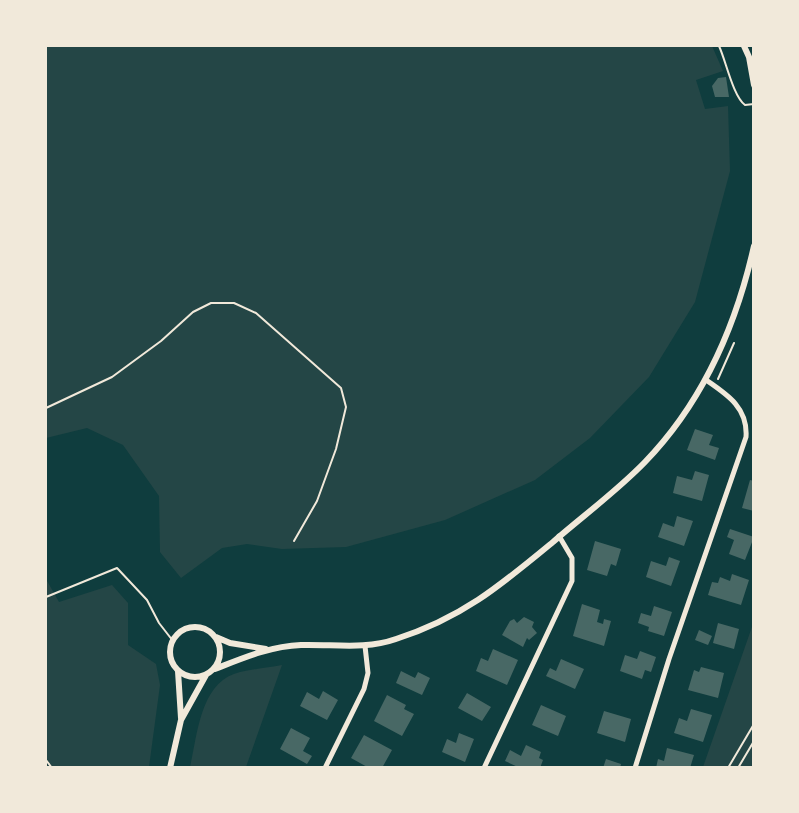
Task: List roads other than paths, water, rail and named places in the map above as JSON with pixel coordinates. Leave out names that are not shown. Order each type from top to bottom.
[{"type":"street","points":[[744,46],[751,57],[754,85]]},
{"type":"street","points":[[178,671],[191,677],[206,675],[268,649],[300,645],[365,646],[394,640],[446,621],[494,591],[646,461],[669,434],[706,380],[731,323],[754,246]]},
{"type":"street","points":[[635,768],[669,659],[746,437],[740,408],[706,380]]},
{"type":"street","points":[[484,768],[572,581],[572,558],[559,536]]},
{"type":"street","points":[[181,720],[178,671],[171,660],[173,641],[180,633],[191,628],[203,628],[230,643],[268,649]]},
{"type":"street","points":[[215,636],[219,642],[220,656],[215,669]]},
{"type":"street","points":[[325,768],[364,689],[368,673],[365,646]]},
{"type":"street","points":[[170,768],[181,720],[206,675]]}]
